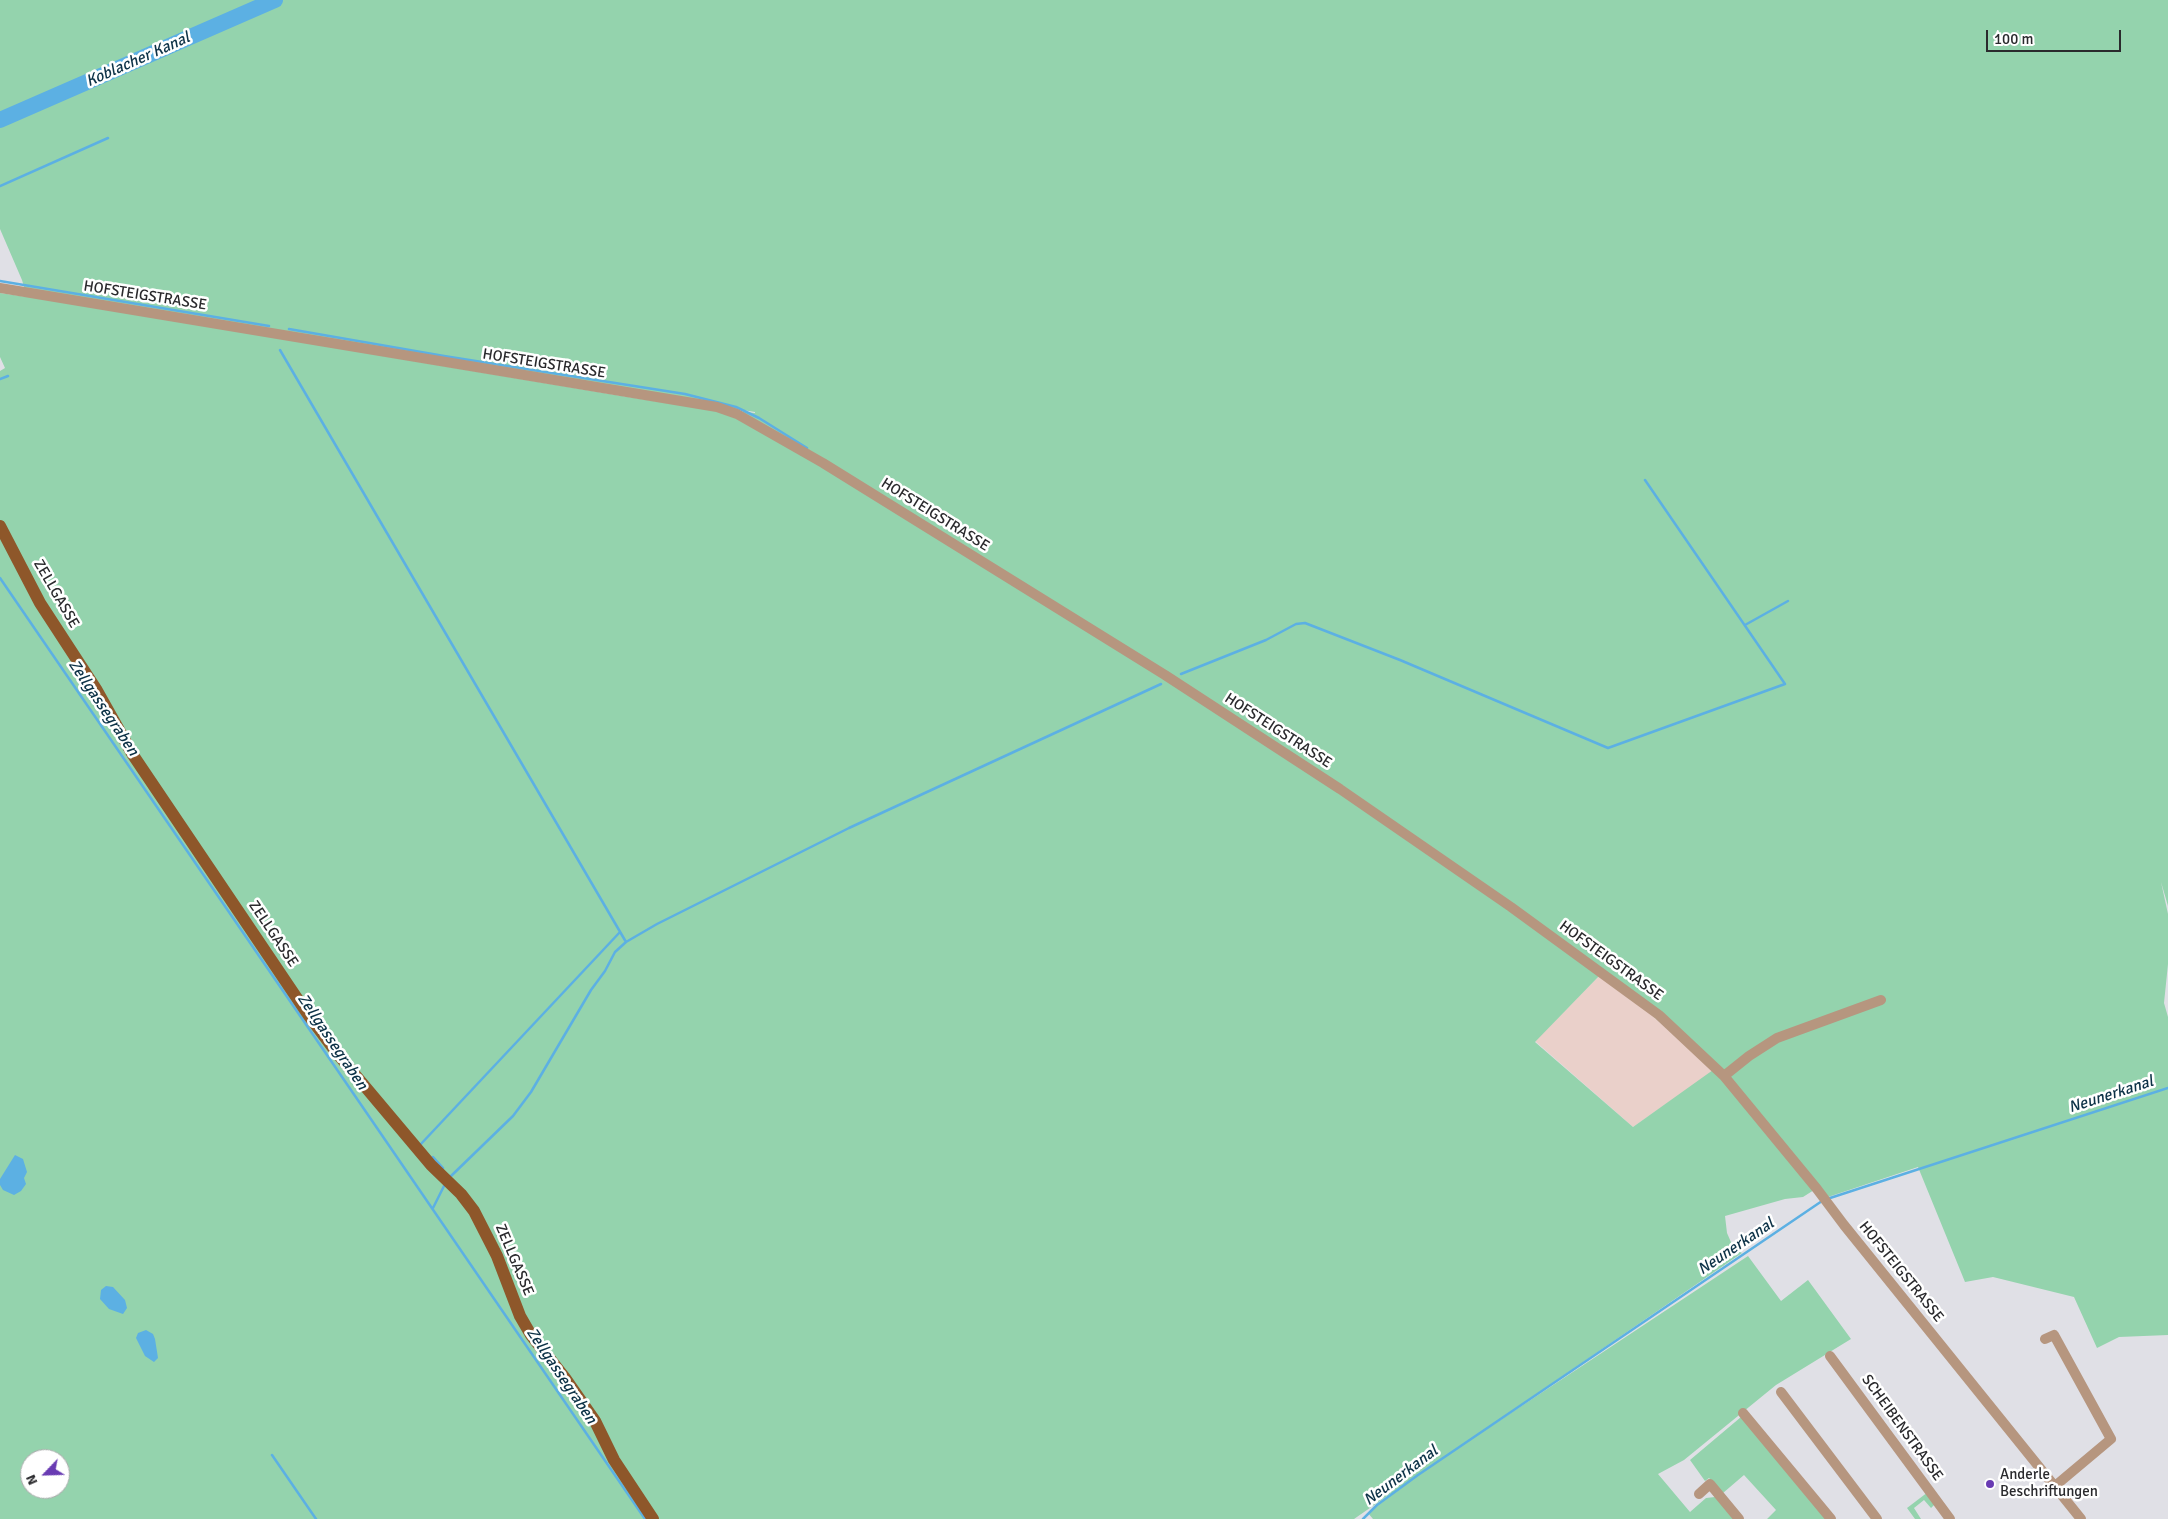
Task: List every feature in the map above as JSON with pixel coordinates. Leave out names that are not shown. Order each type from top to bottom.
[{"type":"main road","name":"ZELLGASSE","points":[[0,526],[40,603],[96,689],[133,755],[309,1016],[431,1165],[462,1194],[474,1211],[486,1232],[513,1300],[528,1329],[585,1405],[614,1460],[653,1519]]},
{"type":"street","name":"HOFSTEIGSTRASSE","points":[[0,288],[688,402],[736,414],[823,463],[1165,675],[1340,789],[1511,907],[1659,1015],[1724,1076],[1820,1192],[2081,1519]]},
{"type":"street","points":[[1724,1076],[1749,1056],[1777,1038],[1881,1000]]},
{"type":"street","points":[[2045,1339],[2054,1335],[2111,1439],[2055,1486]]},
{"type":"street","name":"SCHEIBENSTRASSE","points":[[1830,1356],[1950,1519]]},
{"type":"street","points":[[1781,1392],[1877,1519]]},
{"type":"street","points":[[1744,1413],[1831,1519]]},
{"type":"street","points":[[1698,1494],[1710,1484],[1739,1519]]},
{"type":"shaded area","points":[[1600,975],[1634,999],[1714,1071],[1633,1127],[1535,1041]]},
{"type":"green space","points":[[0,0],[2168,0],[2168,906],[2161,882],[2168,914],[2168,964],[2164,1003],[2168,1017],[2168,1335],[2119,1337],[2097,1348],[2074,1297],[1993,1277],[1965,1282],[1918,1167],[1828,1197],[1814,1190],[1803,1197],[1785,1199],[1725,1216],[1727,1233],[1734,1249],[1742,1253],[1443,1458],[1748,1256],[1781,1301],[1808,1280],[1851,1339],[1776,1385],[1684,1460],[1658,1474],[1690,1512],[1706,1498],[1715,1497],[1737,1519],[1373,1519],[1368,1513],[1393,1492],[1354,1519],[0,1519],[0,371],[5,368],[0,357],[0,293],[27,297],[22,280],[0,229]],"holes":[[[116,311],[755,412],[673,404],[622,396]],[[1600,975],[1634,999],[1713,1070],[1633,1127],[1535,1042]]]},
{"type":"green space","points":[[1741,1417],[1828,1519],[1767,1519],[1776,1510],[1744,1475],[1723,1493],[1709,1478],[1705,1481],[1690,1460]]},
{"type":"green space","points":[[1928,1492],[1936,1503],[1931,1508],[1924,1500],[1914,1508],[1921,1519],[1915,1519],[1907,1508]]},
{"type":"water","points":[[15,1155],[23,1159],[27,1172],[24,1178],[26,1184],[21,1191],[14,1195],[3,1190],[0,1185],[0,1179]]},
{"type":"water","points":[[106,1286],[113,1287],[125,1300],[127,1308],[123,1314],[109,1309],[100,1299],[101,1290]]},
{"type":"water","points":[[146,1330],[153,1334],[155,1339],[158,1358],[154,1362],[145,1356],[136,1338],[138,1333]]},
{"type":"waterway","name":"Koblacher Kanal","points":[[0,120],[275,0]]},
{"type":"waterway","points":[[0,186],[108,138]]},
{"type":"waterway","points":[[0,281],[269,326]]},
{"type":"waterway","points":[[289,329],[444,356],[685,394],[736,407],[759,418],[807,448]]},
{"type":"waterway","points":[[280,350],[626,942]]},
{"type":"waterway","points":[[0,379],[8,376]]},
{"type":"waterway","points":[[1181,674],[1266,640],[1296,624],[1305,623],[1400,660],[1608,748],[1785,684],[1645,480]]},
{"type":"waterway","name":"Zellgassegraben","points":[[0,578],[645,1519]]},
{"type":"waterway","points":[[1745,625],[1788,601]]},
{"type":"waterway","points":[[450,1177],[513,1116],[531,1092],[615,952],[626,942],[657,924],[849,828],[1161,684]]},
{"type":"waterway","points":[[420,1145],[620,932]]},
{"type":"waterway","name":"Neunerkanal","points":[[1827,1199],[2168,1088]]},
{"type":"waterway","points":[[433,1157],[443,1168]]},
{"type":"waterway","points":[[433,1208],[445,1184]]},
{"type":"waterway","name":"Neunerkanal","points":[[1363,1519],[1377,1505],[1418,1475],[1822,1201]]},
{"type":"waterway","points":[[272,1455],[316,1519]]},
{"type":"place","name":"Anderle Beschriftungen","points":[[1990,1484]]}]
